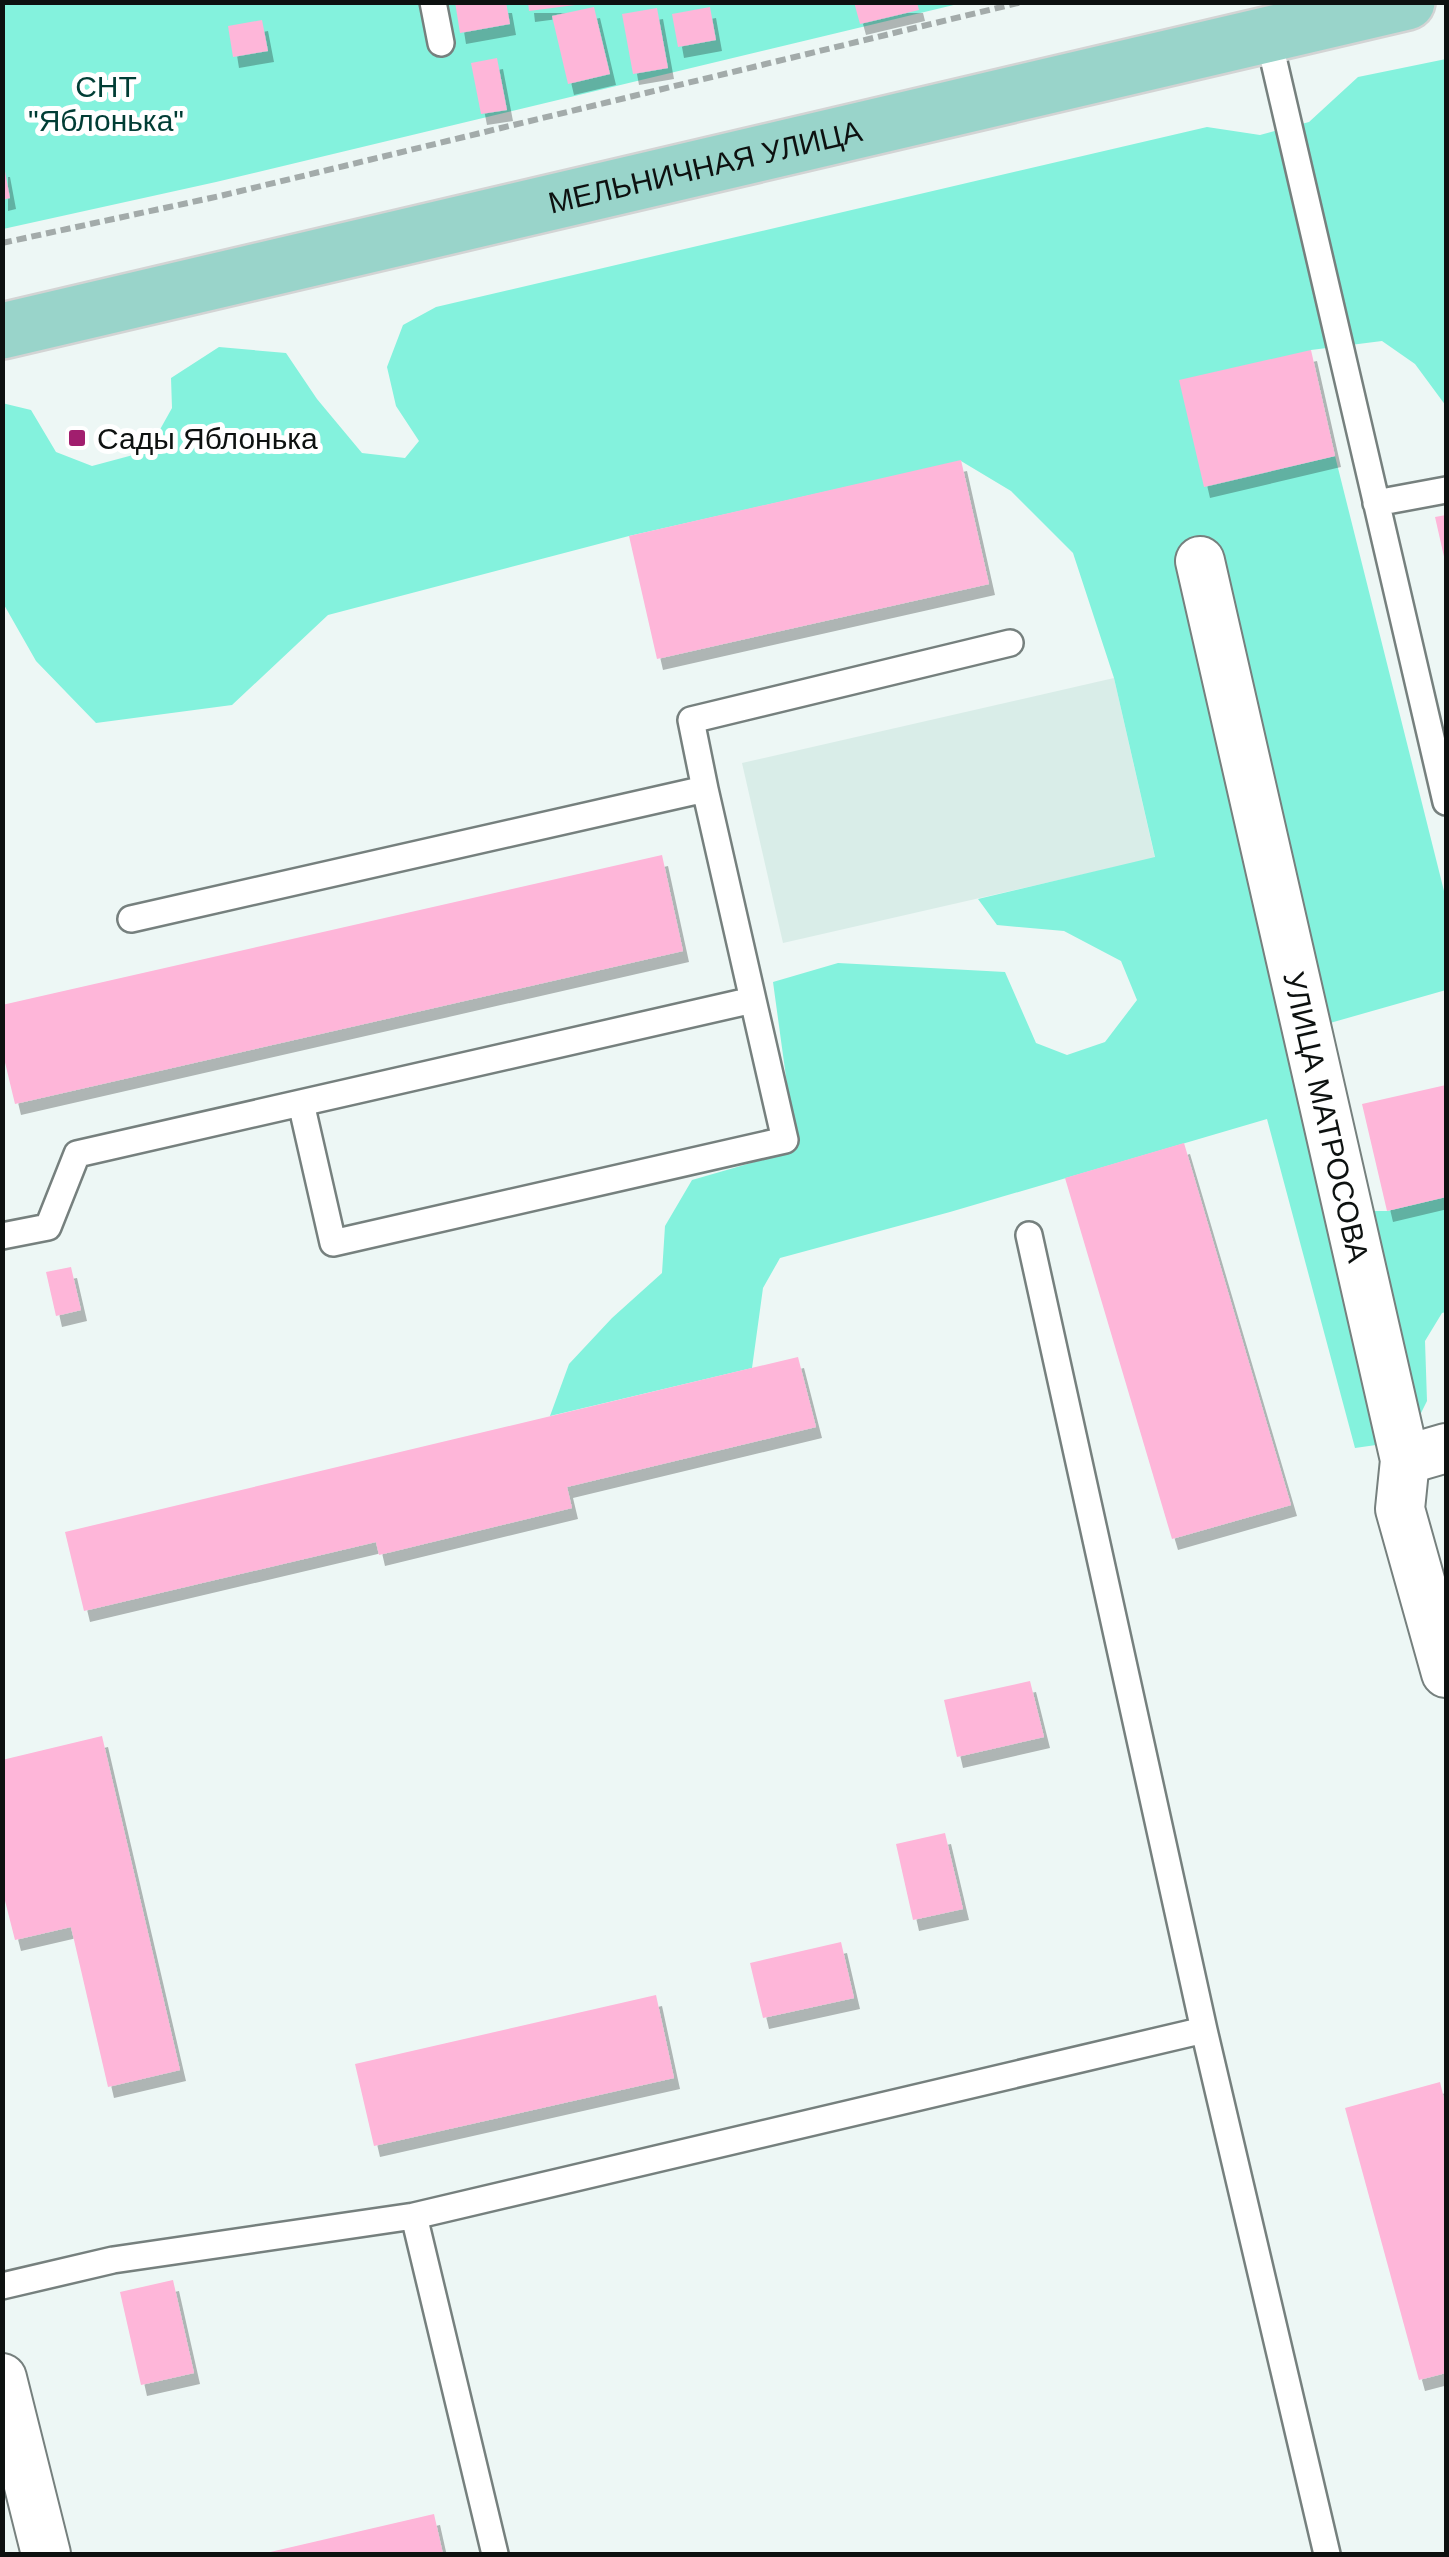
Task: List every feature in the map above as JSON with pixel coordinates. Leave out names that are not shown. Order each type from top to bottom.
[{"type":"main road","name":"МЕЛЬНИЧНАЯ УЛИЦА","points":[[2,331],[1407,2]]},
{"type":"street","name":"УЛИЦА МАТРОСОВА","points":[[1200,561],[1426,1454],[1400,1509],[1446,1672]]},
{"type":"street","points":[[2,2378],[46,2554]]},
{"type":"lane","points":[[434,2],[441,43]]},
{"type":"lane","points":[[1268,36],[1442,767],[1446,802]]},
{"type":"lane","points":[[1376,502],[1446,490]]},
{"type":"lane","points":[[301,1104],[333,1243],[785,1140],[690,720],[1010,643]]},
{"type":"lane","points":[[131,919],[705,788]]},
{"type":"lane","points":[[2,1236],[48,1226],[77,1154],[753,1000]]},
{"type":"lane","points":[[1029,1235],[1204,2030],[1327,2554]]},
{"type":"lane","points":[[2,2286],[113,2260],[414,2216],[1204,2030]]},
{"type":"lane","points":[[414,2216],[494,2554]]},
{"type":"path","points":[[2,243],[239,191],[1022,2]]},
{"type":"shaded area","points":[[1114,678],[1155,858],[783,943],[742,763]]},
{"type":"green space","name":"СНТ \"Яблонька\"","points":[[2,3],[962,3],[216,182],[3,229]]},
{"type":"green space","points":[[1446,59],[1446,406],[1415,364],[1382,341],[1311,350],[1204,486],[1335,456],[1446,899],[1446,990],[1323,1025],[1372,1211],[1446,1197],[1446,1312],[1425,1341],[1427,1401],[1411,1433],[1383,1444],[1355,1448],[1267,1119],[780,1258],[763,1288],[752,1368],[550,1416],[569,1364],[662,1273],[665,1226],[692,1180],[796,1150],[773,982],[838,963],[1005,972],[1036,1043],[1067,1055],[1105,1042],[1137,1000],[1121,961],[1064,931],[997,925],[978,899],[1155,857],[1114,678],[1073,553],[1011,491],[961,461],[629,536],[328,615],[232,705],[96,723],[36,661],[3,603],[2,403],[31,410],[56,452],[92,466],[148,451],[172,408],[171,378],[219,347],[286,353],[317,399],[362,453],[405,458],[419,441],[396,406],[387,367],[403,325],[436,307],[1207,127],[1260,135],[1309,122],[1358,77]]},
{"type":"building","points":[[455,2],[506,2],[510,24],[460,33]]},
{"type":"building","points":[[528,2],[575,2],[575,5],[529,11]]},
{"type":"building","points":[[854,2],[917,2],[919,10],[860,24]]},
{"type":"building","points":[[594,7],[610,74],[568,84],[552,16]]},
{"type":"building","points":[[710,7],[716,40],[678,47],[672,14]]},
{"type":"building","points":[[657,8],[668,68],[633,74],[622,14]]},
{"type":"building","points":[[262,20],[268,51],[233,57],[228,26]]},
{"type":"building","points":[[497,58],[507,110],[481,114],[471,63]]},
{"type":"building","points":[[2,166],[10,198],[2,200]]},
{"type":"building","points":[[1311,350],[1335,456],[1204,487],[1179,380]]},
{"type":"building","points":[[961,460],[989,584],[657,659],[629,536]]},
{"type":"building","points":[[1446,515],[1446,561],[1445,561],[1435,517]]},
{"type":"building","points":[[662,855],[683,951],[15,1104],[2,1050],[2,1005]]},
{"type":"building","points":[[1446,1085],[1446,1197],[1387,1211],[1362,1104]]},
{"type":"building","points":[[1184,1143],[1291,1505],[1172,1539],[1065,1178]]},
{"type":"building","points":[[71,1267],[81,1310],[56,1316],[46,1272]]},
{"type":"building","points":[[798,1357],[816,1427],[567,1487],[572,1508],[379,1555],[376,1542],[84,1611],[65,1532]]},
{"type":"building","points":[[1030,1681],[1044,1737],[957,1757],[944,1700]]},
{"type":"building","points":[[102,1736],[180,2070],[108,2087],[71,1927],[15,1940],[2,1889],[2,1760]]},
{"type":"building","points":[[945,1833],[963,1909],[913,1920],[896,1844]]},
{"type":"building","points":[[841,1942],[854,1998],[763,2018],[750,1963]]},
{"type":"building","points":[[656,1995],[674,2078],[374,2146],[355,2064]]},
{"type":"building","points":[[1440,2082],[1446,2107],[1446,2373],[1419,2380],[1345,2108]]},
{"type":"building","points":[[173,2280],[194,2373],[141,2385],[120,2292]]},
{"type":"building","points":[[434,2514],[443,2554],[266,2554],[266,2553]]},
{"type":"place","name":"Сады Яблонька","points":[[77,438]]}]
